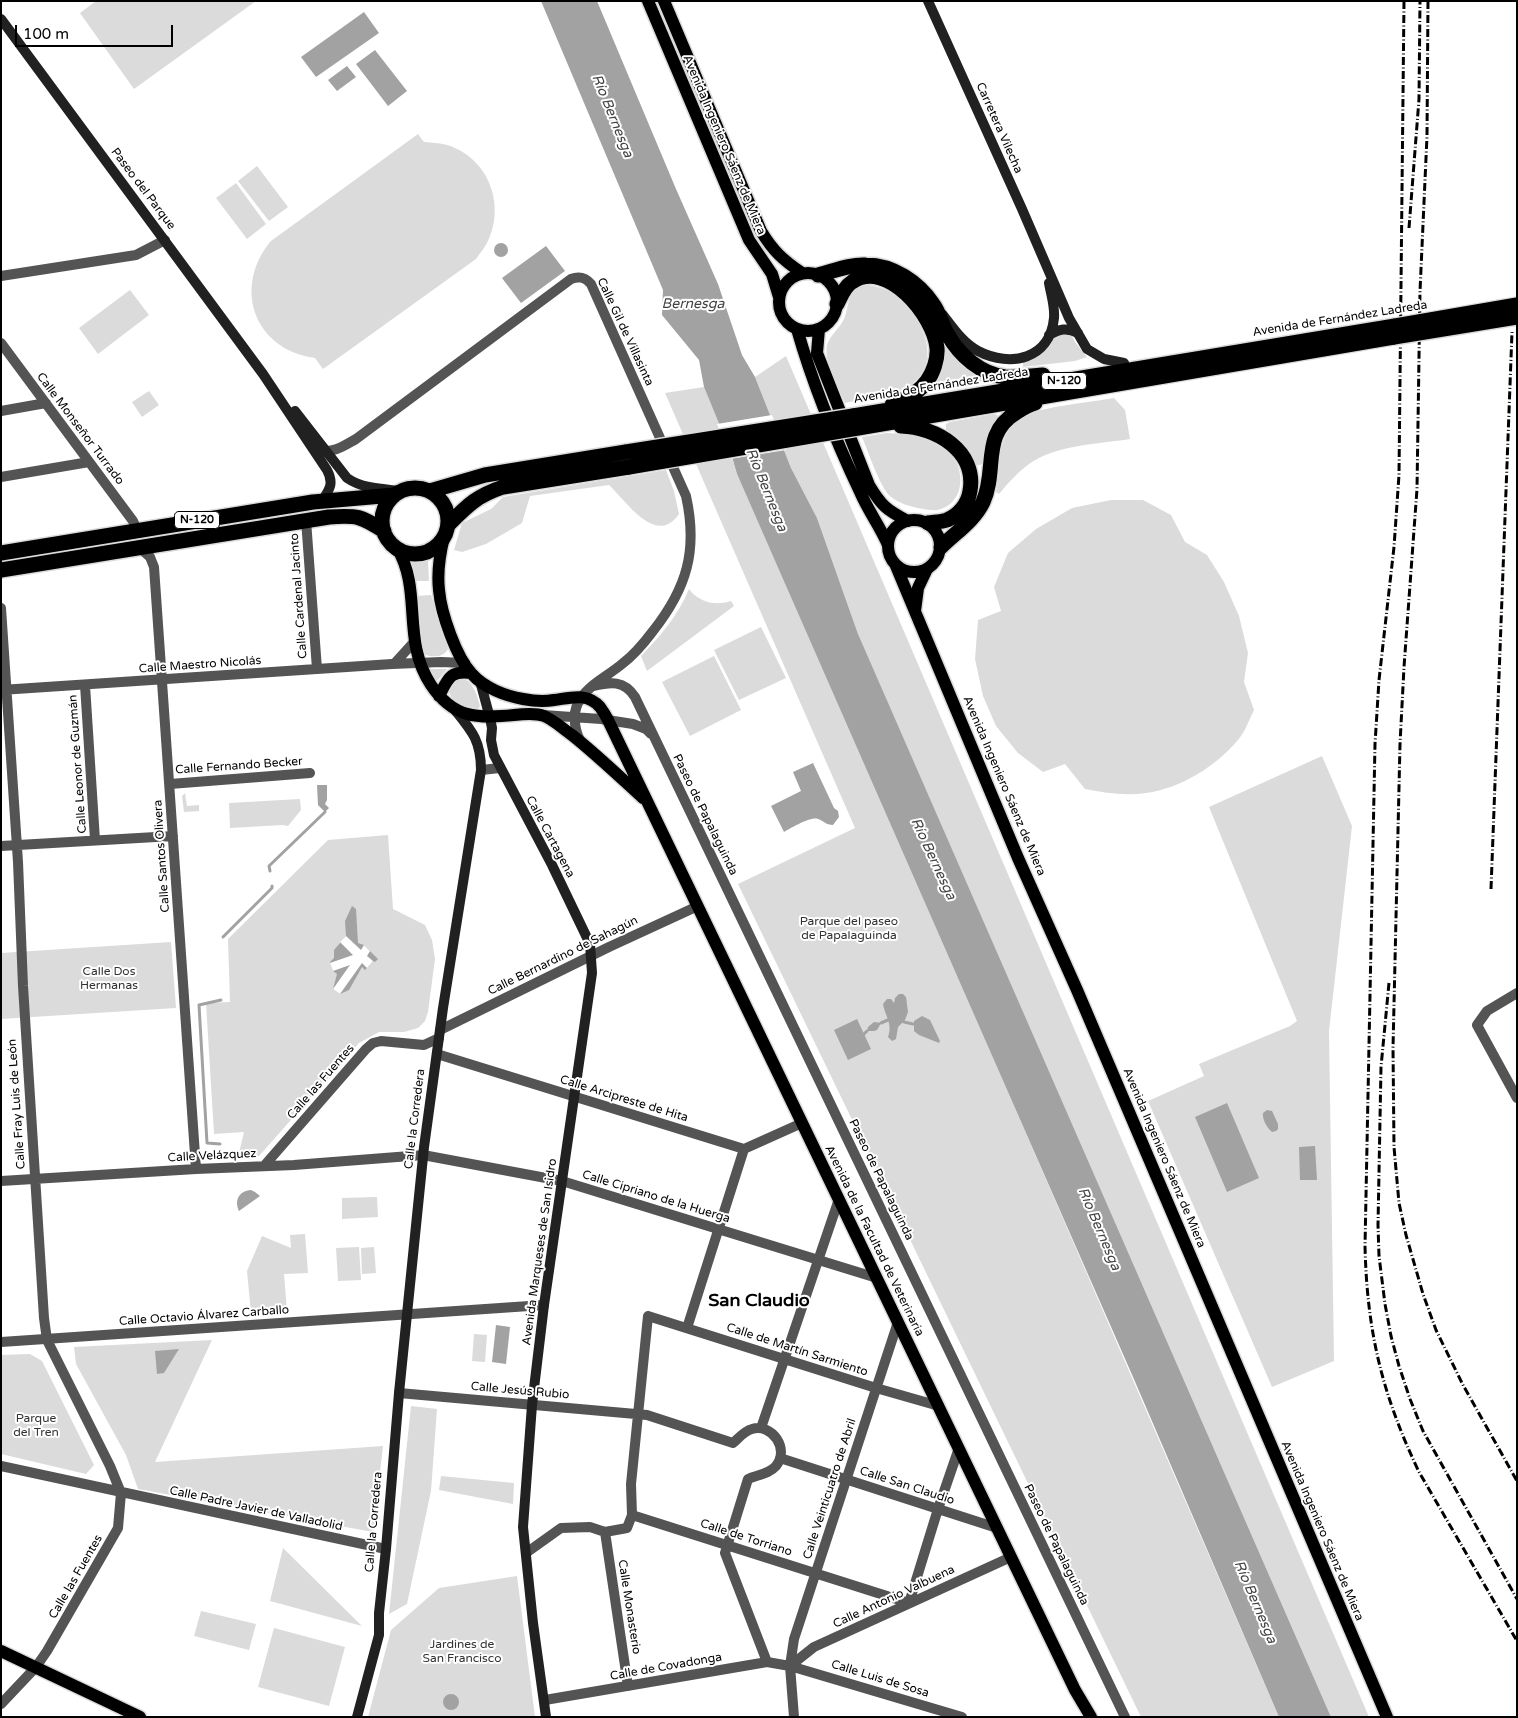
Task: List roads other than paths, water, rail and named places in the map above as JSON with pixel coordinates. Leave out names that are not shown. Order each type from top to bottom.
[{"type":"highway","points":[[818,275],[856,265],[889,268],[910,280],[933,304],[948,335],[969,360],[987,372],[1004,377],[1021,377],[1124,363],[1217,347],[1250,349]]},
{"type":"highway","points":[[837,304],[845,288],[851,282],[867,276],[884,279],[902,290],[910,298],[925,318],[933,333],[937,355],[934,369],[928,381],[918,392],[878,419]]},
{"type":"highway","name":"Avenida de Fernández Ladreda","points":[[430,491],[485,475],[627,459],[1129,381],[1394,331],[1517,305]]},
{"type":"highway","name":"Avenida de Fernández Ladreda","points":[[878,419],[1250,349],[1517,317]]},
{"type":"highway","points":[[941,548],[975,515],[982,502],[988,489],[992,448],[996,433],[1006,418],[1029,405],[1129,381]]},
{"type":"highway","points":[[878,419],[911,426],[939,435],[959,450],[964,458],[971,476],[971,486],[965,506],[956,515],[946,520],[928,524]]},
{"type":"highway","name":"Avenida de Fernández Ladreda","points":[[446,531],[469,504],[479,497],[496,490],[627,459]]},
{"type":"highway","name":"N-120","points":[[1,553],[322,501],[398,493],[420,488],[430,491]]},
{"type":"highway","points":[[430,491],[444,504],[447,514],[446,531]]},
{"type":"highway","points":[[384,531],[384,511],[388,502],[398,493]]},
{"type":"highway","name":"N-120","points":[[1,570],[306,520],[355,516],[364,518],[384,531],[397,548],[408,553],[422,552],[433,548],[446,531]]},
{"type":"main road","name":"Avenida Ingeniero Sáenz de Miera","points":[[648,1],[749,240],[772,274],[779,297]]},
{"type":"main road","name":"Avenida Ingeniero Sáenz de Miera","points":[[664,1],[761,231],[770,246],[782,259],[802,273]]},
{"type":"main road","name":"Carretera Vilecha","points":[[928,1],[1046,265]]},
{"type":"main road","name":"Paseo del Parque","points":[[1,19],[166,240],[263,374],[331,476],[332,484],[322,501]]},
{"type":"main road","points":[[1046,265],[1069,318],[1088,349],[1104,359],[1124,363]]},
{"type":"main road","points":[[933,304],[968,344],[979,351],[990,356],[1010,359],[1033,354],[1042,347],[1049,335],[1054,318],[1054,307],[1046,265]]},
{"type":"main road","points":[[802,273],[818,275],[827,280],[835,291],[836,311],[830,321],[819,329],[808,331],[797,329],[783,318],[779,297],[782,289],[789,279],[802,273]]},
{"type":"main road","points":[[797,329],[821,399],[870,515],[884,535],[891,559],[896,566],[909,572],[926,569]]},
{"type":"main road","points":[[819,329],[817,353],[869,485],[880,503],[892,514],[908,521]]},
{"type":"main road","points":[[1049,335],[1056,331],[1070,329],[1078,333]]},
{"type":"main road","name":"Paseo del Parque","points":[[263,374],[327,452],[337,467],[348,478],[356,484],[398,493]]},
{"type":"main road","points":[[888,545],[893,530],[908,521],[920,520],[928,524],[938,536],[941,548],[936,559],[926,569],[918,588],[915,611]]},
{"type":"main road","points":[[446,531],[440,562],[438,589],[453,642],[472,673],[497,691],[523,699],[537,701],[581,697]]},
{"type":"main road","name":"Calle la Corredera","points":[[357,1717],[379,1635],[379,1613],[399,1393],[423,1155],[481,770],[481,754],[472,730],[455,710],[439,696],[419,663],[414,642],[407,568],[397,548]]},
{"type":"main road","name":"Avenida Ingeniero Sáenz de Miera","points":[[896,566],[1018,858],[1079,995],[1387,1717]]},
{"type":"main road","points":[[439,696],[447,680],[455,673],[472,673]]},
{"type":"main road","name":"Calle Cartagena","points":[[472,673],[485,695],[491,723],[490,740],[494,755],[552,865],[590,944],[591,956]]},
{"type":"main road","name":"Avenida de la Facultad de Veterinaria","points":[[581,697],[591,700],[600,707],[608,720],[1075,1690],[1091,1717]]},
{"type":"main road","points":[[455,710],[491,723],[522,714],[543,715]]},
{"type":"main road","name":"Avenida de la Facultad de Veterinaria","points":[[543,715],[590,748],[648,804]]},
{"type":"main road","name":"Avenida Marqueses de San Isidro","points":[[546,1717],[522,1527],[532,1405],[544,1306],[592,973],[591,956]]},
{"type":"main road","points":[[1,1651],[140,1717]]},
{"type":"main road","name":"Avenida de la Facultad de Veterinaria","points":[[1075,1690],[1082,1713]]},
{"type":"street","points":[[1,276],[136,255],[166,240]]},
{"type":"street","name":"Calle Gil de Villasinta","points":[[327,452],[344,446],[356,438],[571,279],[581,277],[588,280],[686,496],[690,512],[691,530],[690,556],[683,582],[668,611],[643,644],[623,664],[581,697]]},
{"type":"street","name":"Calle Monseñor Turrado","points":[[1,343],[134,521],[137,530]]},
{"type":"street","points":[[1,411],[46,403]]},
{"type":"street","points":[[283,405],[290,410],[315,446],[321,451],[327,452]]},
{"type":"street","points":[[1,476],[89,462]]},
{"type":"street","name":"Calle Cardenal Jacinto","points":[[306,520],[317,669]]},
{"type":"street","name":"Calle Santos Olivera","points":[[140,548],[150,557],[154,567],[196,1169]]},
{"type":"street","name":"Calle Fray Luis de León","points":[[1,608],[4,691],[16,845],[44,1318],[47,1340],[110,1466],[120,1493]]},
{"type":"street","points":[[397,664],[414,642]]},
{"type":"street","name":"Calle Maestro Nicolás","points":[[4,691],[419,663],[472,673]]},
{"type":"street","name":"Paseo de Papalaguinda","points":[[593,686],[607,683],[623,685],[629,688],[1125,1717]]},
{"type":"street","name":"Calle Leonor de Guzmán","points":[[85,685],[95,840]]},
{"type":"street","points":[[580,742],[576,732],[574,717],[581,697]]},
{"type":"street","points":[[543,715],[633,724],[646,729],[653,737]]},
{"type":"street","points":[[481,770],[500,768]]},
{"type":"street","name":"Calle Fernando Becker","points":[[170,784],[310,773]]},
{"type":"street","points":[[1,846],[173,836]]},
{"type":"street","name":"Calle Bernardino de Sahagún","points":[[440,1034],[591,956],[698,906]]},
{"type":"street","points":[[1517,994],[1487,1011],[1477,1025],[1517,1098]]},
{"type":"street","name":"Calle las Fuentes","points":[[264,1166],[373,1043],[381,1041],[424,1045],[440,1034]]},
{"type":"street","name":"Calle Arcipreste de Hita","points":[[437,1054],[744,1149]]},
{"type":"street","points":[[687,1328],[744,1149],[802,1124]]},
{"type":"street","name":"Calle Velázquez","points":[[1,1181],[423,1155]]},
{"type":"street","name":"Calle Cipriano de la Huerga","points":[[423,1155],[562,1181],[877,1278]]},
{"type":"street","points":[[761,1428],[839,1199]]},
{"type":"street","points":[[408,1316],[422,1313],[544,1306]]},
{"type":"street","name":"Calle Octavio Álvarez Carballo","points":[[1,1342],[408,1316]]},
{"type":"street","name":"Calle de Martín Sarmiento","points":[[638,1415],[648,1316],[938,1406]]},
{"type":"street","name":"Calle Veinticuatro de Abril","points":[[794,1717],[790,1666],[794,1639],[898,1322]]},
{"type":"street","name":"Calle Jesús Rubio","points":[[399,1393],[638,1415]]},
{"type":"street","points":[[526,1553],[561,1528],[590,1526],[605,1532],[627,1528],[632,1515],[631,1484],[638,1415],[647,1416],[734,1443],[746,1432],[761,1428],[774,1435],[779,1441],[781,1449],[780,1458],[776,1466],[768,1473],[748,1478],[725,1553],[767,1662]]},
{"type":"street","points":[[909,1603],[959,1448]]},
{"type":"street","name":"Calle San Claudio","points":[[780,1458],[997,1528]]},
{"type":"street","name":"Calle Padre Javier de Valladolid","points":[[1,1466],[386,1549]]},
{"type":"street","name":"Calle las Fuentes","points":[[1,1704],[36,1667],[82,1592],[118,1528],[120,1493]]},
{"type":"street","name":"Calle de Torriano","points":[[632,1515],[909,1603]]},
{"type":"street","name":"Calle Monasterio","points":[[605,1532],[628,1686]]},
{"type":"street","name":"Calle Antonio Valbuena","points":[[790,1666],[814,1647],[1012,1557]]},
{"type":"street","name":"Calle de Covadonga","points":[[545,1700],[767,1662],[790,1666]]},
{"type":"street","name":"Calle Luis de Sosa","points":[[790,1666],[962,1717]]},
{"type":"water","name":"Bernesga","points":[[541,1],[597,1],[718,284],[742,355],[755,377],[791,468],[817,518],[858,634],[1331,1717],[1279,1717],[1133,1377],[737,474],[730,450],[704,387],[699,360],[662,315],[663,290]]},
{"type":"water","points":[[364,12],[379,33],[316,77],[301,57]]},
{"type":"water","points":[[375,50],[407,91],[388,106],[356,64]]},
{"type":"water","points":[[347,66],[356,77],[337,91],[328,80]]},
{"type":"water","points":[[498,243],[504,243],[508,250],[504,257],[498,257],[494,253],[494,247]]},
{"type":"water","points":[[546,246],[565,271],[521,303],[502,278]]},
{"type":"water","points":[[813,763],[834,808],[838,811],[839,817],[833,825],[811,819],[784,832],[771,806],[801,791],[793,772]]},
{"type":"water","points":[[317,785],[327,785],[327,800],[325,804],[329,808],[325,812],[318,805]]},
{"type":"water","points":[[352,906],[356,909],[358,943],[364,945],[378,959],[375,962],[373,961],[365,970],[362,967],[349,990],[340,994],[333,989],[337,974],[333,971],[330,962],[334,958],[334,950],[346,936],[345,921]]},
{"type":"water","points":[[899,994],[903,994],[906,997],[908,1012],[905,1020],[898,1027],[896,1039],[892,1041],[888,1037],[890,1028],[883,1004],[887,999],[891,999],[894,1003],[895,998]]},
{"type":"water","points":[[922,1016],[930,1020],[940,1041],[939,1043],[914,1031],[914,1021]]},
{"type":"water","points":[[857,1019],[871,1049],[848,1060],[834,1030]]},
{"type":"water","points":[[874,1022],[881,1023],[877,1030],[867,1031],[868,1027]]},
{"type":"water","points":[[1227,1103],[1259,1178],[1227,1192],[1195,1117]]},
{"type":"water","points":[[1267,1110],[1272,1111],[1278,1124],[1276,1131],[1272,1132],[1264,1121],[1263,1113]]},
{"type":"water","points":[[1315,1146],[1317,1180],[1300,1180],[1299,1147]]},
{"type":"water","points":[[251,1190],[260,1196],[239,1211],[237,1200],[243,1192]]},
{"type":"water","points":[[496,1325],[510,1327],[506,1364],[492,1362]]},
{"type":"water","points":[[179,1349],[164,1373],[157,1374],[155,1351]]},
{"type":"water","points":[[448,1694],[454,1694],[459,1699],[457,1708],[448,1710],[443,1705],[443,1699]]},
{"type":"waterway","points":[[270,871],[269,866],[325,812]]},
{"type":"waterway","points":[[223,937],[272,886]]},
{"type":"waterway","points":[[220,1144],[207,1143],[199,1005],[221,1000]]},
{"type":"waterway","points":[[881,1023],[888,1020]]},
{"type":"waterway","points":[[904,1022],[913,1024]]},
{"type":"waterway","points":[[864,1034],[867,1031]]},
{"type":"railway","points":[[1404,1],[1399,475],[1394,547],[1379,680],[1375,744],[1365,1246],[1366,1277],[1373,1335],[1379,1362],[1386,1389],[1406,1443],[1419,1472],[1517,1641]]},
{"type":"railway","points":[[1409,228],[1419,99],[1420,1]]},
{"type":"railway","points":[[1428,1],[1427,136],[1420,291],[1417,489],[1400,744],[1393,1048],[1394,1147],[1399,1203],[1406,1235],[1423,1294],[1436,1330],[1463,1385],[1517,1481]]},
{"type":"railway","points":[[1491,889],[1512,332]]},
{"type":"railway","points":[[1389,983],[1381,1067],[1378,1225],[1379,1256],[1391,1336],[1410,1399],[1423,1431],[1517,1599]]},
{"type":"district","name":"San Claudio","points":[[759,1301]]},
{"type":"water label","name":"Río Bernesga","points":[[612,116]]},
{"type":"water label","name":"Río Bernesga","points":[[766,490]]},
{"type":"water label","name":"Río Bernesga","points":[[933,859]]},
{"type":"water label","name":"Río Bernesga","points":[[1099,1229]]},
{"type":"water label","name":"Río Bernesga","points":[[1255,1602]]},
{"type":"park label","name":"Parque del paseo de Papalaguinda","points":[[849,929]]},
{"type":"park label","name":"Calle Dos Hermanas","points":[[109,979]]},
{"type":"park label","name":"Parque del Tren","points":[[36,1426]]},
{"type":"park label","name":"Jardines de San Francisco","points":[[462,1652]]}]
